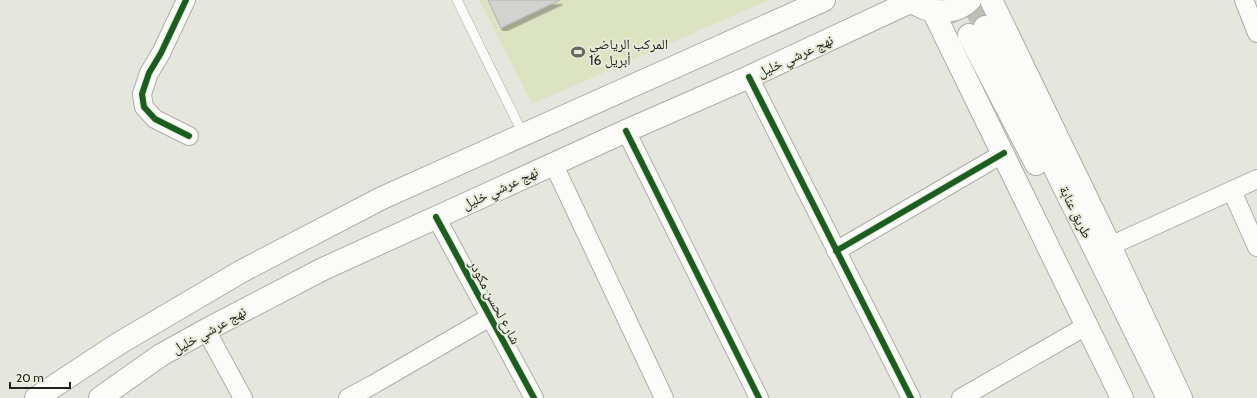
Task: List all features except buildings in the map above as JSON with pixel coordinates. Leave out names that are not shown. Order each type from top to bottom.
[{"type":"main road","points":[[36,398],[118,344],[242,271],[382,198],[824,0]]},
{"type":"main road","points":[[911,1],[922,8],[933,11],[945,11],[957,8],[970,0]]},
{"type":"main road","points":[[991,0],[1110,246],[1181,398]]},
{"type":"main road","name":"نهج عرشي خليل","points":[[100,398],[161,355],[323,269],[626,130],[749,77],[911,1]]},
{"type":"main road","points":[[933,11],[1004,153],[1122,398]]},
{"type":"main road","name":"طريق عنابة","points":[[1155,398],[977,31],[1168,398]]},
{"type":"street","points":[[186,0],[161,53],[149,73],[142,94],[144,107],[155,119],[189,136]]},
{"type":"street","points":[[1244,0],[1257,33]]},
{"type":"street","points":[[749,77],[911,398]]},
{"type":"street","points":[[626,130],[759,398]]},
{"type":"street","points":[[836,251],[1004,153]]},
{"type":"street","points":[[553,163],[664,398]]},
{"type":"street","points":[[1110,246],[1232,192],[1257,179]]},
{"type":"street","points":[[1232,192],[1257,246]]},
{"type":"street","name":"شارع لحسن مكودر","points":[[436,217],[534,398]]},
{"type":"street","points":[[348,398],[378,391],[490,318]]},
{"type":"street","points":[[961,398],[1086,326]]},
{"type":"street","points":[[206,330],[243,398]]},
{"type":"lane","points":[[457,0],[523,134]]},
{"type":"green space","name":"المركب الرياضي 16 أبريل","points":[[479,0],[769,0],[532,104]]},
{"type":"tunnel","points":[[951,0],[969,35]]},
{"type":"tunnel","points":[[970,0],[985,27]]},
{"type":"cycle path","points":[[186,0],[161,53],[149,73],[142,94],[144,107],[155,119],[189,136]]},
{"type":"cycle path","points":[[749,77],[911,398]]},
{"type":"cycle path","points":[[626,131],[759,398]]},
{"type":"cycle path","points":[[836,251],[1004,153]]},
{"type":"cycle path","points":[[436,217],[534,398]]},
{"type":"place","name":"المركب الرياضي 16 أبريل","points":[[578,52]]}]
